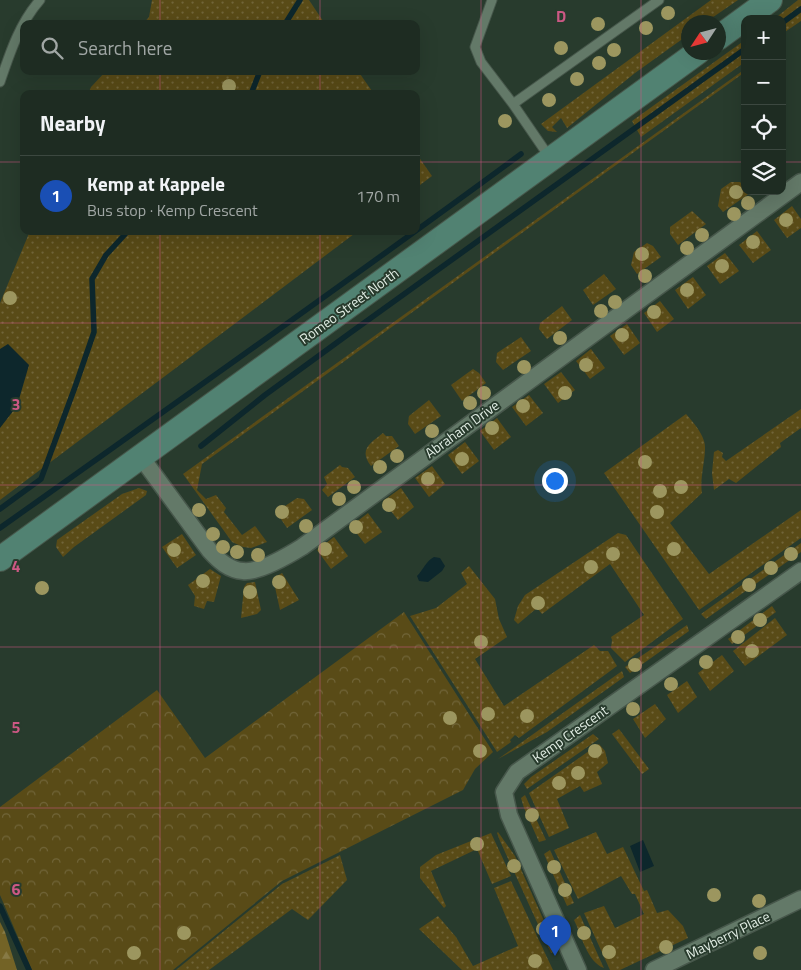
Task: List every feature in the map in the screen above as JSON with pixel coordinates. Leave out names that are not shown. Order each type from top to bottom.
[{"type":"main road","points":[[726,32],[770,0]]},
{"type":"main road","name":"Romeo Street North","points":[[0,559],[687,60]]},
{"type":"street","name":"Abraham Drive","points":[[140,457],[220,562],[245,572],[277,562],[302,547],[801,182]]},
{"type":"street","name":"Kemp Crescent","points":[[578,970],[509,815],[504,792],[517,772],[801,572]]},
{"type":"street","name":"Mayberry Place","points":[[654,970],[801,899]]},
{"type":"lane","points":[[25,20],[28,13],[40,0]]},
{"type":"lane","points":[[492,0],[474,47],[481,62],[551,159]]},
{"type":"lane","points":[[513,104],[659,0]]},
{"type":"lane","points":[[0,82],[20,30]]},
{"type":"green space","points":[[152,0],[309,0],[322,20],[146,20],[149,17]]},
{"type":"green space","points":[[711,0],[738,0],[716,15],[690,15]]},
{"type":"green space","points":[[798,0],[801,0],[801,21],[786,31],[786,15],[779,15]]},
{"type":"green space","points":[[681,22],[681,40],[635,73],[567,128],[561,118],[552,127],[557,132],[548,131],[541,124]]},
{"type":"green space","points":[[741,43],[741,65],[641,137],[632,121],[717,60],[726,60],[726,54]]},
{"type":"green space","points":[[741,72],[741,75],[202,464],[197,490],[206,499],[216,495],[226,508],[224,512],[242,535],[255,526],[267,542],[251,548],[232,542],[183,474]]},
{"type":"green space","points":[[102,75],[361,75],[371,90],[90,90]]},
{"type":"green space","points":[[420,159],[432,176],[420,185]]},
{"type":"green space","points":[[731,182],[740,182],[741,195],[747,195],[723,212],[718,206],[721,189]]},
{"type":"green space","points":[[792,206],[801,219],[801,228],[787,238],[774,220]]},
{"type":"green space","points":[[692,211],[706,224],[678,245],[670,234],[670,227]]},
{"type":"green space","points":[[757,231],[771,250],[753,263],[739,245]]},
{"type":"green space","points":[[28,235],[353,235],[0,500],[0,303]]},
{"type":"green space","points":[[647,243],[653,246],[661,257],[637,274],[631,265],[634,252]]},
{"type":"green space","points":[[725,253],[739,271],[720,284],[707,266]]},
{"type":"green space","points":[[604,274],[616,289],[593,305],[583,290]]},
{"type":"green space","points":[[693,277],[706,295],[688,309],[675,290]]},
{"type":"green space","points":[[660,301],[674,319],[657,332],[644,313]]},
{"type":"green space","points":[[562,306],[572,320],[547,339],[539,329],[540,323]]},
{"type":"green space","points":[[627,324],[640,343],[624,355],[610,336]]},
{"type":"green space","points":[[521,337],[531,351],[503,370],[496,362],[497,353]]},
{"type":"green space","points":[[591,349],[605,368],[590,379],[576,361]]},
{"type":"green space","points":[[473,369],[479,373],[486,383],[462,401],[451,385]]},
{"type":"green space","points":[[561,372],[575,390],[558,403],[544,384]]},
{"type":"green space","points":[[529,395],[543,413],[526,426],[512,407]]},
{"type":"green space","points":[[429,400],[441,416],[415,434],[408,424],[409,416]]},
{"type":"green space","points":[[801,409],[801,428],[780,443],[781,447],[736,483],[729,479],[714,490],[712,473],[714,452],[718,450],[723,453],[722,457],[726,461]]},
{"type":"green space","points":[[686,414],[699,430],[704,441],[702,493],[670,523],[709,574],[801,510],[801,538],[699,610],[604,473]]},
{"type":"green space","points":[[497,418],[511,437],[494,450],[480,431]]},
{"type":"green space","points":[[383,433],[386,436],[392,436],[399,446],[371,466],[367,460],[366,451],[371,443]]},
{"type":"green space","points":[[465,442],[479,461],[462,474],[448,455]]},
{"type":"green space","points":[[340,465],[348,468],[355,477],[328,497],[322,490],[327,484],[324,477]]},
{"type":"green space","points":[[432,466],[445,484],[429,497],[415,478]]},
{"type":"green space","points":[[139,488],[147,491],[146,495],[63,557],[56,547],[57,540],[122,494]]},
{"type":"green space","points":[[401,488],[414,507],[398,520],[383,501]]},
{"type":"green space","points":[[297,498],[304,499],[312,510],[287,528],[276,512]]},
{"type":"green space","points":[[368,513],[382,532],[365,544],[351,526]]},
{"type":"green space","points":[[618,533],[626,535],[683,619],[625,662],[611,648],[611,637],[644,615],[610,564],[542,614],[537,608],[518,624],[514,620],[518,606],[525,595]]},
{"type":"green space","points":[[182,534],[196,555],[177,568],[162,547]]},
{"type":"green space","points":[[334,537],[348,556],[331,569],[317,550]]},
{"type":"green space","points":[[801,543],[801,552],[706,619],[701,614]]},
{"type":"green space","points":[[469,566],[495,599],[499,619],[507,637],[475,659],[504,706],[594,645],[600,651],[608,651],[617,666],[519,738],[515,735],[510,740],[511,742],[497,752],[410,616],[436,608],[467,584],[461,573]]},
{"type":"green space","points":[[210,569],[221,576],[214,602],[207,601],[204,609],[194,606],[195,596],[188,585]]},
{"type":"green space","points":[[282,573],[299,600],[280,610],[273,578]]},
{"type":"green space","points":[[255,582],[261,610],[257,614],[241,618],[244,587],[247,583]]},
{"type":"green space","points":[[772,606],[776,612],[732,644],[728,639]]},
{"type":"green space","points":[[404,612],[493,752],[475,769],[463,790],[282,881],[173,970],[32,970],[0,895],[0,807],[157,690],[205,758]]},
{"type":"green space","points":[[775,618],[787,635],[745,666],[733,651]]},
{"type":"green space","points":[[687,625],[689,631],[630,673],[625,667]]},
{"type":"green space","points":[[722,655],[734,671],[710,691],[698,673]]},
{"type":"green space","points":[[622,671],[624,677],[547,732],[498,759]]},
{"type":"green space","points":[[687,681],[697,697],[678,713],[667,695]]},
{"type":"green space","points":[[655,704],[666,719],[645,738],[633,719]]},
{"type":"green space","points":[[619,729],[649,769],[642,774],[612,734]]},
{"type":"green space","points":[[593,734],[599,739],[527,789],[524,784],[531,777]]},
{"type":"green space","points":[[599,744],[605,751],[608,763],[597,772],[602,784],[584,792],[580,786],[557,799],[569,828],[549,837],[529,793]]},
{"type":"green space","points":[[525,795],[546,840],[539,842],[521,798]]},
{"type":"green space","points":[[498,832],[515,856],[557,950],[551,953],[500,841]]},
{"type":"green space","points":[[596,832],[607,854],[623,847],[644,891],[647,890],[657,913],[668,910],[683,926],[688,938],[620,970],[610,970],[584,913],[604,906],[615,928],[644,914],[635,894],[632,894],[621,876],[578,899],[554,850]]},
{"type":"green space","points":[[491,833],[511,876],[492,884],[477,849],[431,871],[446,906],[444,908],[420,878],[420,867],[436,855]]},
{"type":"green space","points":[[550,850],[574,903],[567,906],[544,854]]},
{"type":"green space","points":[[340,855],[347,880],[308,920],[292,909],[209,970],[176,970],[282,884]]},
{"type":"green space","points":[[511,881],[553,970],[462,970],[419,929],[438,916],[456,937],[473,966],[518,946],[494,888]]},
{"type":"green space","points":[[580,915],[604,968],[593,960],[585,947],[574,920]]},
{"type":"green space","points":[[0,922],[5,932],[17,970],[0,970]]},
{"type":"water","points":[[8,344],[29,365],[17,406],[0,428],[0,349]]},
{"type":"water","points":[[434,557],[440,558],[445,566],[442,571],[428,582],[419,581],[417,576]]},
{"type":"water","points":[[643,840],[654,866],[640,872],[630,846]]},
{"type":"waterway","points":[[288,20],[300,0]]},
{"type":"waterway","points":[[786,20],[801,9]]},
{"type":"waterway","points":[[201,446],[265,395],[741,52]]},
{"type":"waterway","points":[[253,90],[258,75]]},
{"type":"waterway","points":[[420,227],[521,154]]},
{"type":"waterway","points":[[0,509],[41,479],[94,332],[92,279],[106,255],[124,235]]},
{"type":"waterway","points":[[0,528],[409,235]]},
{"type":"waterway","points":[[0,906],[29,970]]},
{"type":"place","name":"Kemp at Kappele","points":[[555,956]]}]
